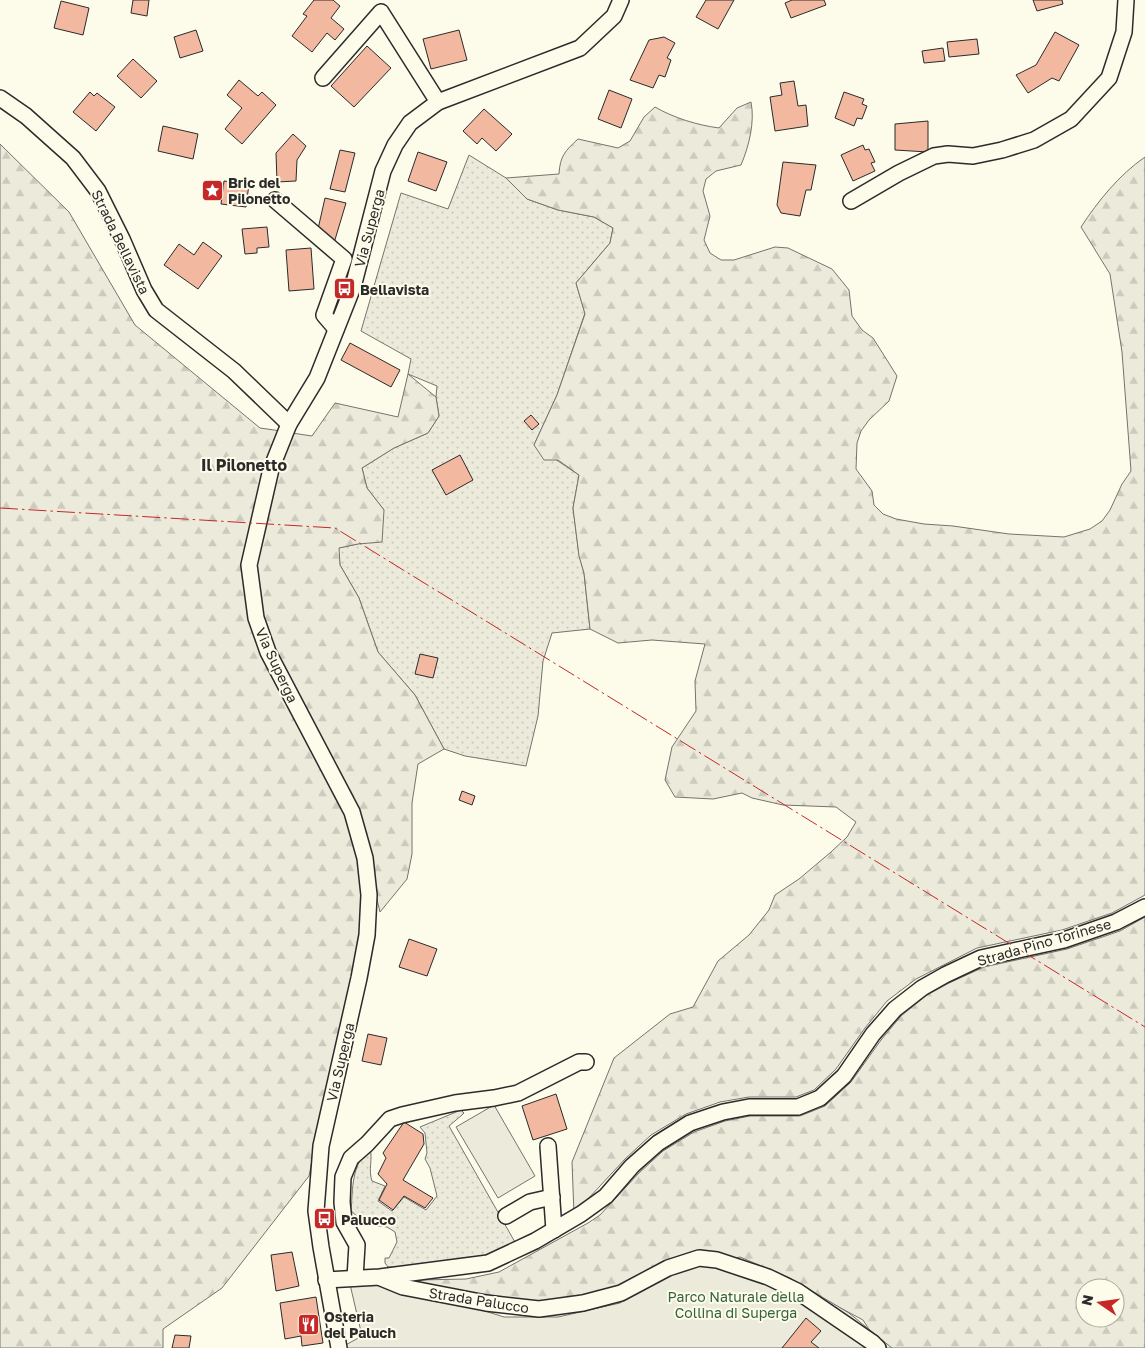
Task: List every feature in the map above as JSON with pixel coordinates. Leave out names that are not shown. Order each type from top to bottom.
[{"type":"street","name":"Via Superga","points":[[339,1348],[326,1280],[316,1211],[321,1146],[360,978],[367,935],[369,895],[365,858],[352,812],[268,652],[256,618],[249,565],[271,470],[289,424],[317,378],[353,287],[383,171],[395,145],[410,123],[438,102],[580,48],[614,16],[621,0]]},
{"type":"street","points":[[851,202],[899,173],[934,156],[948,154],[973,156],[1002,150],[1034,140],[1071,119],[1109,78],[1124,32],[1126,0]]},
{"type":"street","points":[[323,78],[381,12],[438,102]]},
{"type":"street","name":"Strada Bellavista","points":[[0,98],[26,116],[74,158],[98,192],[122,238],[144,290],[156,310],[234,371],[289,424]]},
{"type":"street","points":[[275,200],[344,259],[324,315],[336,329]]},
{"type":"street","name":"Strada Pino Torinese","points":[[326,1280],[380,1278],[488,1263],[554,1230],[606,1196],[632,1166],[658,1144],[690,1123],[723,1112],[750,1107],[798,1107],[820,1098],[844,1076],[873,1034],[895,1009],[922,988],[945,975],[981,958],[1064,940],[1116,922],[1145,907]]},
{"type":"street","points":[[355,1278],[357,1245],[344,1222],[343,1177],[351,1158],[390,1119],[454,1103],[518,1093],[579,1062],[586,1062]]},
{"type":"street","points":[[548,1146],[554,1230]]},
{"type":"street","points":[[506,1216],[530,1202],[552,1196]]},
{"type":"street","name":"Strada Palucco","points":[[380,1278],[403,1287],[486,1303],[539,1309],[583,1303],[621,1293],[668,1268],[699,1258],[717,1260],[768,1277],[797,1291],[878,1348]]},
{"type":"green space","points":[[751,102],[751,134],[741,165],[716,171],[706,179],[703,191],[710,216],[704,240],[710,253],[721,260],[734,260],[775,247],[788,248],[832,269],[849,290],[852,316],[862,330],[873,338],[897,376],[889,401],[869,420],[861,431],[857,443],[856,469],[872,491],[874,505],[883,514],[896,519],[924,524],[1009,534],[1064,537],[1090,529],[1102,521],[1110,510],[1122,484],[1131,471],[1122,352],[1110,274],[1081,227],[1110,189],[1126,172],[1145,157],[1145,895],[1112,913],[1062,930],[977,948],[916,979],[887,1001],[836,1069],[814,1090],[796,1097],[749,1097],[720,1102],[686,1114],[651,1135],[625,1159],[574,1214],[572,1162],[614,1058],[670,1014],[693,1007],[718,961],[749,935],[769,910],[775,895],[799,879],[831,852],[847,837],[856,822],[836,807],[783,805],[752,798],[742,793],[713,799],[675,797],[665,780],[672,747],[696,711],[695,681],[705,644],[652,640],[618,643],[590,629],[584,573],[579,556],[573,508],[579,475],[558,460],[544,460],[534,445],[557,395],[585,314],[576,283],[610,243],[613,228],[594,217],[558,210],[527,199],[506,178],[559,174],[564,154],[578,139],[618,148],[630,141],[644,117],[655,107],[686,120],[719,128],[737,108]]},
{"type":"green space","points":[[0,144],[69,212],[135,325],[260,428],[281,431],[246,595],[346,815],[370,906],[309,1176],[222,1288],[163,1329],[163,1348],[0,1348]]},
{"type":"green space","points":[[469,155],[506,178],[527,199],[558,210],[594,217],[613,228],[610,243],[576,283],[585,313],[557,395],[534,445],[579,475],[573,508],[579,555],[584,573],[590,629],[552,633],[543,661],[538,716],[526,766],[465,756],[444,749],[415,695],[378,652],[359,598],[340,565],[338,548],[358,544],[384,510],[367,488],[362,468],[394,448],[428,433],[439,416],[436,397],[437,386],[408,374],[411,359],[361,331],[401,193],[448,209]]},
{"type":"green space","points":[[408,374],[436,397],[439,416],[428,433],[394,448],[362,468],[367,488],[384,510],[382,542],[339,548],[340,565],[359,598],[378,652],[415,695],[444,749],[418,764],[412,803],[412,854],[407,879],[380,912],[358,820],[264,626],[252,565],[262,519],[292,433],[312,436],[335,403],[398,417]]},
{"type":"green space","points":[[1145,917],[1145,1348],[881,1348],[863,1320],[781,1276],[699,1256],[618,1293],[539,1307],[419,1287],[419,1280],[466,1279],[499,1272],[588,1223],[600,1215],[639,1173],[663,1151],[694,1132],[725,1121],[750,1116],[800,1116],[825,1106],[851,1082],[901,1016],[927,995],[984,967],[1067,949],[1120,931]]},
{"type":"green space","points":[[494,1105],[535,1176],[498,1198],[456,1127]]},
{"type":"green space","points":[[461,1110],[464,1113],[449,1126],[516,1244],[487,1256],[388,1267],[385,1263],[385,1258],[389,1258],[397,1242],[395,1232],[387,1227],[366,1224],[351,1211],[354,1177],[359,1162],[370,1148],[370,1173],[372,1181],[385,1186],[378,1201],[392,1211],[404,1197],[426,1210],[437,1196],[430,1168],[425,1159],[427,1153],[425,1133],[420,1127]]},
{"type":"green space","name":"Parco Naturale della Collina di Superga","points":[[740,1257],[790,1278],[849,1313],[892,1348],[340,1348],[362,1336],[349,1280],[405,1286],[504,1317],[558,1317],[620,1303],[666,1274]]},
{"type":"building","points":[[133,0],[149,0],[147,16],[131,13]]},
{"type":"building","points":[[314,0],[333,0],[340,6],[331,18],[344,29],[335,40],[327,33],[312,52],[292,36],[307,16],[303,14]]},
{"type":"building","points":[[706,0],[734,0],[718,29],[696,17]]},
{"type":"building","points":[[792,0],[824,0],[826,5],[791,18],[785,3]]},
{"type":"building","points":[[1033,0],[1062,0],[1063,4],[1037,11]]},
{"type":"building","points":[[61,1],[89,8],[83,35],[54,28]]},
{"type":"building","points":[[196,30],[203,51],[180,58],[174,37]]},
{"type":"building","points":[[459,30],[467,60],[431,69],[423,39]]},
{"type":"building","points":[[1055,32],[1079,45],[1059,81],[1052,78],[1028,93],[1016,75],[1036,65]]},
{"type":"building","points":[[664,37],[675,43],[667,58],[671,60],[665,77],[659,75],[653,88],[630,80],[649,40]]},
{"type":"building","points":[[977,39],[979,54],[949,57],[947,42]]},
{"type":"building","points":[[367,46],[391,68],[354,107],[331,86]]},
{"type":"building","points":[[943,48],[945,61],[924,63],[922,51]]},
{"type":"building","points":[[133,59],[157,81],[141,98],[117,76]]},
{"type":"building","points":[[239,80],[258,96],[262,92],[276,105],[242,144],[225,129],[242,108],[227,95]]},
{"type":"building","points":[[794,81],[798,106],[806,105],[808,126],[775,131],[770,97],[782,95],[780,83]]},
{"type":"building","points":[[609,90],[632,99],[621,128],[598,119]]},
{"type":"building","points":[[90,92],[94,96],[97,93],[115,107],[96,131],[73,112]]},
{"type":"building","points":[[844,92],[864,99],[862,104],[867,106],[862,119],[857,118],[854,126],[835,118]]},
{"type":"building","points":[[484,109],[512,134],[496,151],[482,138],[477,144],[463,131]]},
{"type":"building","points":[[928,121],[928,152],[895,150],[895,124]]},
{"type":"building","points":[[163,126],[198,134],[193,159],[158,151]]},
{"type":"building","points":[[293,134],[306,146],[297,160],[296,181],[277,182],[276,153]]},
{"type":"building","points":[[863,145],[865,150],[869,149],[875,162],[871,163],[875,171],[853,181],[841,155]]},
{"type":"building","points":[[340,150],[355,153],[345,192],[330,189]]},
{"type":"building","points":[[418,152],[447,162],[436,191],[408,181]]},
{"type":"building","points":[[783,162],[816,165],[811,190],[806,190],[800,216],[781,213],[777,205]]},
{"type":"building","points":[[224,181],[249,184],[246,207],[221,204]]},
{"type":"building","points":[[325,198],[346,203],[334,243],[318,229]]},
{"type":"building","points":[[267,227],[269,247],[257,248],[257,253],[245,254],[242,229]]},
{"type":"building","points":[[203,242],[222,256],[198,289],[164,265],[179,244],[194,255]]},
{"type":"building","points":[[311,248],[314,289],[289,291],[286,250]]},
{"type":"building","points":[[350,343],[400,370],[391,387],[341,360]]},
{"type":"building","points":[[531,415],[539,424],[532,430],[524,421]]},
{"type":"building","points":[[460,455],[473,480],[446,495],[432,470]]},
{"type":"building","points":[[420,654],[438,658],[433,678],[415,674]]},
{"type":"building","points":[[462,791],[475,796],[472,805],[459,800]]},
{"type":"building","points":[[409,939],[437,949],[427,976],[399,967]]},
{"type":"building","points":[[368,1034],[387,1038],[381,1065],[362,1061]]},
{"type":"building","points":[[556,1094],[567,1129],[533,1140],[522,1106]]},
{"type":"building","points":[[404,1122],[423,1134],[424,1144],[403,1180],[433,1198],[425,1208],[404,1196],[393,1210],[379,1200],[387,1184],[378,1174],[386,1158],[383,1153]]},
{"type":"building","points":[[292,1252],[299,1286],[276,1291],[271,1255]]},
{"type":"building","points":[[316,1297],[323,1343],[302,1346],[301,1336],[285,1339],[280,1303]]},
{"type":"building","points":[[806,1318],[821,1331],[811,1342],[819,1348],[782,1348]]},
{"type":"building","points":[[175,1335],[191,1336],[189,1348],[172,1348]]},
{"type":"power","points":[[0,508],[335,528],[1145,1027]]},
{"type":"place","name":"Bric del Pilonetto","points":[[212,190]]},
{"type":"place","name":"Bellavista","points":[[344,289]]},
{"type":"place","name":"Palucco","points":[[325,1219]]},
{"type":"place","name":"Osteria del Paluch","points":[[308,1324]]},
{"type":"district","name":"Il Pilonetto","points":[[244,465]]}]
